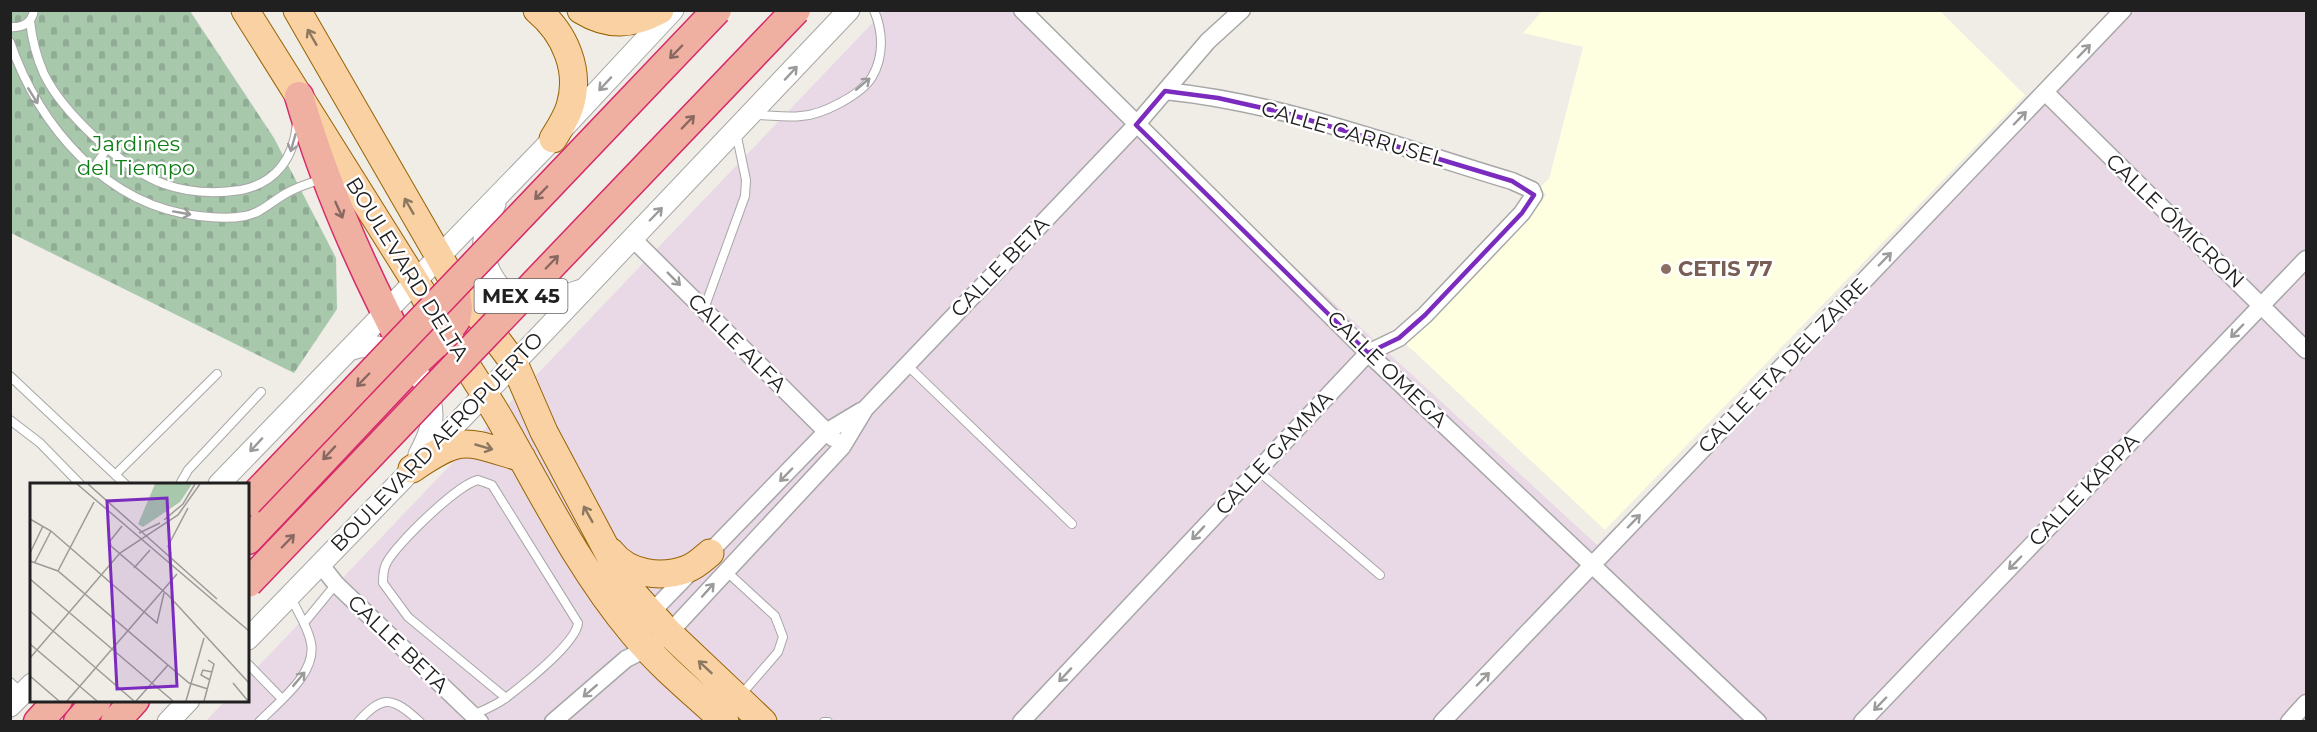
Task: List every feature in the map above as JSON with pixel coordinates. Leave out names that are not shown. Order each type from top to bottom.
[{"type":"highway","name":"MEX 45","points":[[249,500],[717,10]]},
{"type":"highway","name":"BOULEVARD AEROPUERTO","points":[[249,582],[796,10]]},
{"type":"highway","points":[[299,96],[336,175],[385,313],[413,365]]},
{"type":"highway","points":[[249,539],[413,365],[446,335],[456,320],[458,309],[455,284]]},
{"type":"highway","points":[[38,722],[56,702]]},
{"type":"highway","points":[[78,722],[95,702]]},
{"type":"highway","points":[[115,722],[133,702]]},
{"type":"main road","points":[[245,10],[299,96]]},
{"type":"main road","name":"BOULEVARD DELTA","points":[[297,10],[455,284],[514,363],[544,432],[625,584],[650,612],[644,644]]},
{"type":"main road","points":[[537,10],[557,31],[572,67],[574,87],[570,107],[553,139]]},
{"type":"main road","points":[[581,10],[594,19],[622,24],[640,20],[660,10]]},
{"type":"main road","name":"BOULEVARD DELTA","points":[[336,175],[415,281],[604,595],[644,644],[725,722]]},
{"type":"main road","points":[[412,469],[441,449],[464,443],[522,458]]},
{"type":"main road","points":[[602,539],[620,563],[650,573],[683,571],[718,562]]},
{"type":"main road","name":"BOULEVARD DELTA","points":[[644,644],[738,698],[763,722]]},
{"type":"street","points":[[220,483],[553,139],[673,10]]},
{"type":"street","name":"BOULEVARD AEROPUERTO","points":[[249,638],[485,394],[849,10]]},
{"type":"street","name":"CALLE OMEGA","points":[[1022,10],[1368,352],[1758,722]]},
{"type":"street","name":"CALLE BETA","points":[[650,612],[718,562],[842,447],[865,409],[1136,125],[1208,41],[1242,10]]},
{"type":"street","name":"CALLE ETA DEL ZAIRE","points":[[1442,722],[2123,10]]},
{"type":"street","name":"CALLE CARRUSEL","points":[[1166,91],[1218,98],[1289,114],[1512,181],[1532,190],[1534,195]]},
{"type":"street","name":"CALLE ÓMICRON","points":[[2045,92],[2307,350]]},
{"type":"street","points":[[504,188],[489,216],[483,235],[482,256],[488,273],[505,293],[521,301],[549,299],[582,290]]},
{"type":"street","name":"CALLE GAMMA","points":[[1021,722],[1368,352],[1399,338],[1425,315],[1522,213],[1534,195]]},
{"type":"street","name":"CALLE ALFA","points":[[632,238],[842,447]]},
{"type":"street","name":"CALLE KAPPA","points":[[1862,722],[2307,259]]},
{"type":"street","points":[[349,350],[363,345],[375,346],[399,354],[413,365],[427,389],[432,417],[426,441],[412,469]]},
{"type":"street","name":"CALLE BETA","points":[[553,722],[644,644],[718,562],[826,432],[865,409]]},
{"type":"street","name":"CALLE BETA","points":[[320,564],[336,584],[477,718]]},
{"type":"street","points":[[168,722],[187,702]]},
{"type":"street","points":[[2289,722],[2307,703]]},
{"type":"lane","points":[[34,10],[30,21],[33,45],[45,75],[59,98],[108,147],[162,183],[207,193],[246,189],[266,182],[288,159],[297,130],[299,96]]},
{"type":"lane","points":[[752,114],[802,116],[834,108],[871,78],[880,50],[881,28],[874,10]]},
{"type":"lane","points":[[10,27],[24,26],[30,21]]},
{"type":"lane","points":[[10,42],[27,87],[65,141],[93,169],[148,203],[170,211],[215,218],[233,218],[258,212],[295,188],[336,175]]},
{"type":"lane","points":[[704,309],[745,196],[746,180],[736,130]]},
{"type":"lane","points":[[93,169],[108,147]]},
{"type":"lane","points":[[907,365],[1072,524]]},
{"type":"lane","points":[[115,475],[217,374]]},
{"type":"lane","points":[[10,376],[124,483]]},
{"type":"lane","points":[[181,483],[188,470],[261,392]]},
{"type":"lane","points":[[10,420],[40,443],[79,483]]},
{"type":"lane","points":[[1257,471],[1380,575]]},
{"type":"lane","points":[[477,718],[506,698],[565,646],[577,630],[578,623],[492,485],[478,480],[469,482],[454,492],[397,549],[386,564],[383,583],[408,617],[506,698]]},
{"type":"lane","points":[[718,562],[775,616],[783,637],[778,652],[738,698]]},
{"type":"lane","points":[[304,623],[336,584]]},
{"type":"lane","points":[[259,722],[302,676],[312,655],[304,623],[290,594]]},
{"type":"lane","points":[[249,665],[281,698]]},
{"type":"lane","points":[[358,722],[376,703],[384,701],[401,706],[420,722]]},
{"type":"highlighted area","points":[[1165,91],[1218,98],[1289,114],[1512,181],[1534,195],[1522,213],[1425,315],[1399,338],[1368,353],[1136,125]]},
{"type":"shaded area","points":[[884,11],[1022,11],[1135,120],[1597,545],[2128,11],[2306,11],[2306,721],[205,722],[224,702],[249,702],[249,676]]},
{"type":"shaded area","name":"CETIS 77","points":[[1542,11],[1940,11],[2025,95],[1605,530],[1406,344],[1546,195],[1539,188],[1549,179],[1583,47],[1523,33]]},
{"type":"green space","name":"Jardines del Tiempo","points":[[10,11],[190,11],[274,138],[336,258],[337,309],[294,373],[11,233]]},
{"type":"place","name":"CETIS 77","points":[[1666,269]]}]
